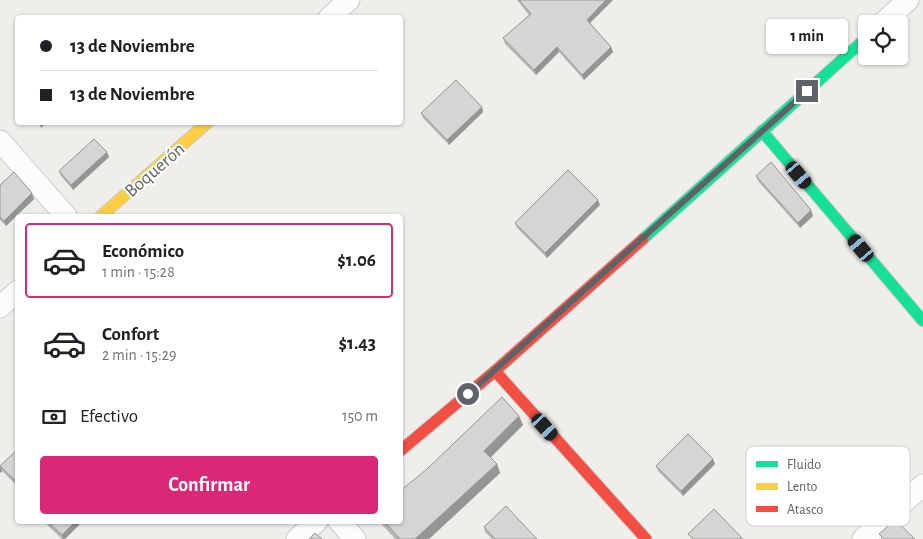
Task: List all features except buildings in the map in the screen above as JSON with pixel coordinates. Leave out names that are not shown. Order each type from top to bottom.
[{"type":"street","points":[[332,15],[349,0]]},
{"type":"street","points":[[892,15],[908,0]]},
{"type":"street","points":[[403,448],[495,371],[858,45]]},
{"type":"street","name":"Boquerón","points":[[102,214],[205,125]]},
{"type":"street","points":[[762,131],[923,321]]},
{"type":"street","points":[[0,141],[64,214]]},
{"type":"street","points":[[0,307],[15,294]]},
{"type":"street","points":[[495,371],[646,539]]},
{"type":"street","points":[[910,497],[923,485]]},
{"type":"street","points":[[297,539],[314,524]]},
{"type":"street","points":[[342,524],[355,539]]},
{"type":"street","points":[[863,539],[877,526]]},
{"type":"traffic: fast","points":[[643,239],[858,45]]},
{"type":"traffic: fast","points":[[762,131],[923,321]]},
{"type":"traffic: slow","points":[[103,214],[205,125]]},
{"type":"traffic: jam","points":[[403,448],[495,371],[643,239]]},
{"type":"traffic: jam","points":[[495,371],[646,539]]},
{"type":"route","points":[[468,394],[807,91]]}]
